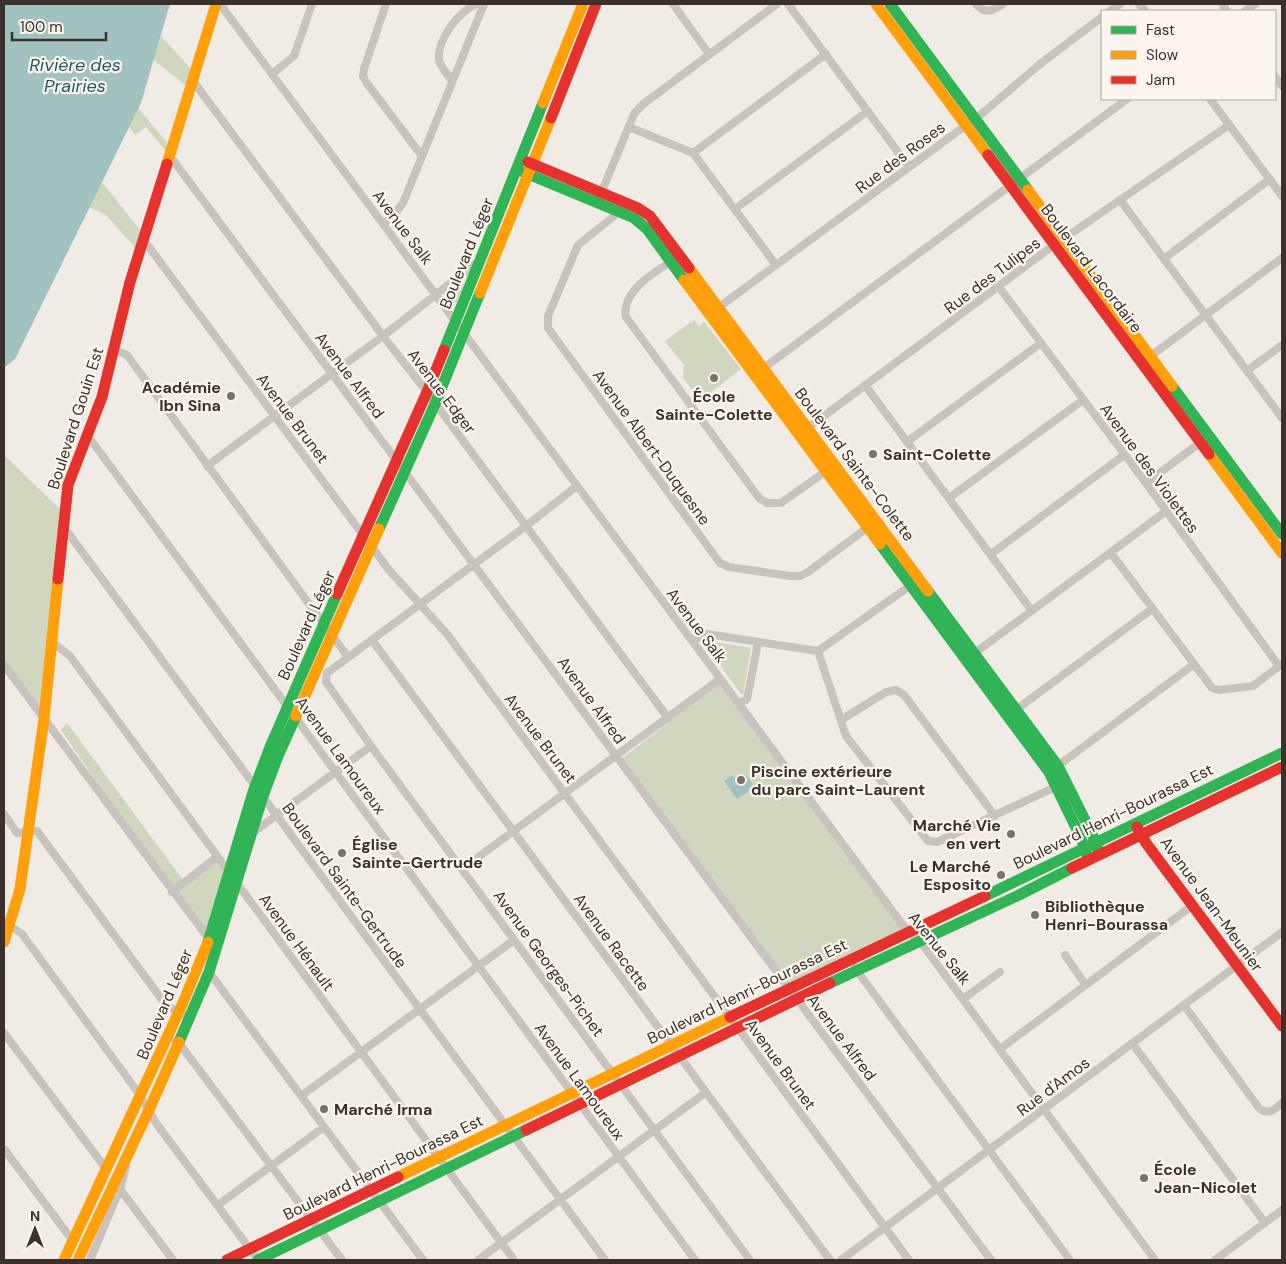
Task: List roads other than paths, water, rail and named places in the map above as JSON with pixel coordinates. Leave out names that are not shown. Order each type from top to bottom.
[{"type":"main road","name":"Boulevard Gouin Est","points":[[4,942],[20,889],[44,719],[68,485],[102,397],[130,282],[216,4]]},
{"type":"main road","name":"Boulevard Léger","points":[[78,1260],[179,1043],[184,1016],[255,786],[288,706],[427,392],[583,4]]},
{"type":"main road","name":"Boulevard Léger","points":[[64,1260],[169,1036],[184,1016],[209,972],[263,796],[295,717],[435,404],[596,4]]},
{"type":"main road","name":"Boulevard Lacordaire","points":[[883,5],[1147,359],[1282,534]]},
{"type":"main road","name":"Boulevard Sainte-Colette","points":[[519,165],[620,207],[642,223],[675,259],[1053,769],[1090,844],[1094,857]]},
{"type":"main road","name":"Boulevard Lacordaire","points":[[1147,359],[1201,442],[1282,552]]},
{"type":"main road","name":"Boulevard Henri-Bourassa Est","points":[[258,1260],[856,970],[914,937],[1090,844],[1282,753]]},
{"type":"main road","name":"Boulevard Henri-Bourassa Est","points":[[227,1260],[850,960],[1017,896],[1282,767]]},
{"type":"main road","name":"Avenue Jean-Meunier","points":[[1135,823],[1282,1026]]},
{"type":"street","name":"Avenue Salk","points":[[220,4],[902,924],[1000,1049],[1155,1260]]},
{"type":"street","points":[[272,74],[294,56],[312,4]]},
{"type":"street","points":[[386,4],[363,76],[422,156]]},
{"type":"street","points":[[452,80],[443,70],[440,63],[442,47],[453,23],[469,7],[477,4]]},
{"type":"street","points":[[383,224],[393,216],[403,203],[484,4]]},
{"type":"street","points":[[673,4],[709,54]]},
{"type":"street","points":[[599,198],[634,114],[642,105],[777,4]]},
{"type":"street","points":[[788,4],[909,166]]},
{"type":"street","points":[[976,4],[983,11],[987,12],[1003,4]]},
{"type":"street","name":"Rue des Roses","points":[[714,311],[970,121],[1101,18]]},
{"type":"street","points":[[693,154],[826,54]]},
{"type":"street","name":"Avenue Edger","points":[[193,81],[427,392],[668,718]]},
{"type":"street","points":[[759,371],[1125,100]]},
{"type":"street","points":[[1211,100],[1282,196]]},
{"type":"street","points":[[735,209],[868,111]]},
{"type":"street","name":"Rue des Tulipes","points":[[803,431],[1059,242],[1229,125]]},
{"type":"street","points":[[629,126],[693,154],[776,265]]},
{"type":"street","name":"Avenue Alfred","points":[[170,156],[990,1260]]},
{"type":"street","points":[[1165,258],[1270,179]]},
{"type":"street","points":[[1121,201],[1282,418]]},
{"type":"street","name":"Avenue Albert-Duquesne","points":[[620,207],[578,245],[548,316],[548,328],[720,563],[729,567],[800,576],[872,524]]},
{"type":"street","name":"Avenue Brunet","points":[[143,239],[396,579],[447,634],[909,1260]]},
{"type":"street","points":[[1147,359],[1282,258]]},
{"type":"street","points":[[675,259],[635,290],[627,304],[626,317],[759,498],[767,503],[781,503],[831,468]]},
{"type":"street","points":[[207,466],[383,336],[481,260]]},
{"type":"street","name":"Avenue des Violettes","points":[[999,287],[1281,665]]},
{"type":"street","points":[[908,441],[1041,343]]},
{"type":"street","points":[[1248,370],[1282,345]]},
{"type":"street","points":[[114,350],[126,355],[348,657],[578,486]]},
{"type":"street","points":[[865,385],[1032,611]]},
{"type":"street","points":[[949,498],[1083,400]]},
{"type":"street","name":"Avenue Lamoureux","points":[[88,436],[695,1260]]},
{"type":"street","points":[[1146,483],[1201,442]]},
{"type":"street","points":[[991,554],[1124,455]]},
{"type":"street","points":[[970,657],[1165,512]]},
{"type":"street","name":"Boulevard Sainte-Gertrude","points":[[63,526],[605,1260]]},
{"type":"street","points":[[1111,553],[1193,665],[1215,690],[1253,686],[1281,665]]},
{"type":"street","points":[[692,641],[707,634],[818,651],[915,582]]},
{"type":"street","points":[[1012,713],[1152,609]]},
{"type":"street","name":"Avenue Racette","points":[[372,640],[830,1260]]},
{"type":"street","name":"Avenue Hénault","points":[[53,643],[70,656],[514,1260]]},
{"type":"street","points":[[739,704],[747,699],[758,643]]},
{"type":"street","points":[[818,651],[846,736],[928,841],[937,842],[1062,784]]},
{"type":"street","name":"Avenue Georges-Pichet","points":[[348,657],[327,672],[326,682],[371,746],[750,1260]]},
{"type":"street","points":[[4,665],[209,939]]},
{"type":"street","points":[[1053,769],[1193,665]]},
{"type":"street","points":[[462,870],[720,679]]},
{"type":"street","points":[[842,720],[886,692],[896,690],[904,695],[995,816]]},
{"type":"street","points":[[252,834],[371,746]]},
{"type":"street","points":[[4,814],[17,833],[37,831],[166,1005],[184,1016]]},
{"type":"street","points":[[172,892],[217,858]]},
{"type":"street","points":[[1000,1049],[1193,905]]},
{"type":"street","points":[[10,926],[22,934],[141,1097],[156,1123],[258,1260]]},
{"type":"street","name":"Rue d'Amos","points":[[841,1260],[1282,932]]},
{"type":"street","points":[[301,1096],[514,940]]},
{"type":"street","points":[[1065,955],[1086,984]]},
{"type":"street","points":[[850,960],[1070,1260]]},
{"type":"street","points":[[209,972],[423,1260]]},
{"type":"street","points":[[963,1000],[1000,972]]},
{"type":"street","points":[[1184,1005],[1262,1111],[1270,1112],[1282,1103]]},
{"type":"street","points":[[4,1033],[107,1170]]},
{"type":"street","points":[[169,1036],[179,1043],[342,1260]]},
{"type":"street","points":[[1132,1043],[1265,1223]]},
{"type":"street","points":[[478,1260],[706,1093]]},
{"type":"street","points":[[218,1205],[324,1127]]},
{"type":"street","points":[[4,1149],[74,1241]]},
{"type":"street","name":"Boulevard Léger","points":[[90,1260],[120,1189],[128,1153]]},
{"type":"street","points":[[120,1189],[173,1260]]},
{"type":"street","points":[[1215,1260],[1282,1210]]},
{"type":"water","name":"Rivière des Prairies","points":[[4,4],[170,4],[141,103],[15,359],[4,368]]},
{"type":"water","points":[[732,775],[738,782],[747,776],[755,787],[737,799],[724,781]]},
{"type":"place","name":"École Sainte-Colette","points":[[714,378]]},
{"type":"place","name":"Académie Ibn Sina","points":[[231,396]]},
{"type":"place","name":"Saint-Colette","points":[[873,454]]},
{"type":"place","name":"Piscine extérieure du parc Saint-Laurent","points":[[741,780]]},
{"type":"place","name":"Marché Vie en vert","points":[[1011,834]]},
{"type":"place","name":"Église Sainte-Gertrude","points":[[342,853]]},
{"type":"place","name":"Le Marché Esposito","points":[[1001,875]]},
{"type":"place","name":"Bibliothèque Henri-Bourassa","points":[[1035,915]]},
{"type":"place","name":"Marché Irma","points":[[324,1109]]},
{"type":"place","name":"École Jean-Nicolet","points":[[1144,1178]]}]
